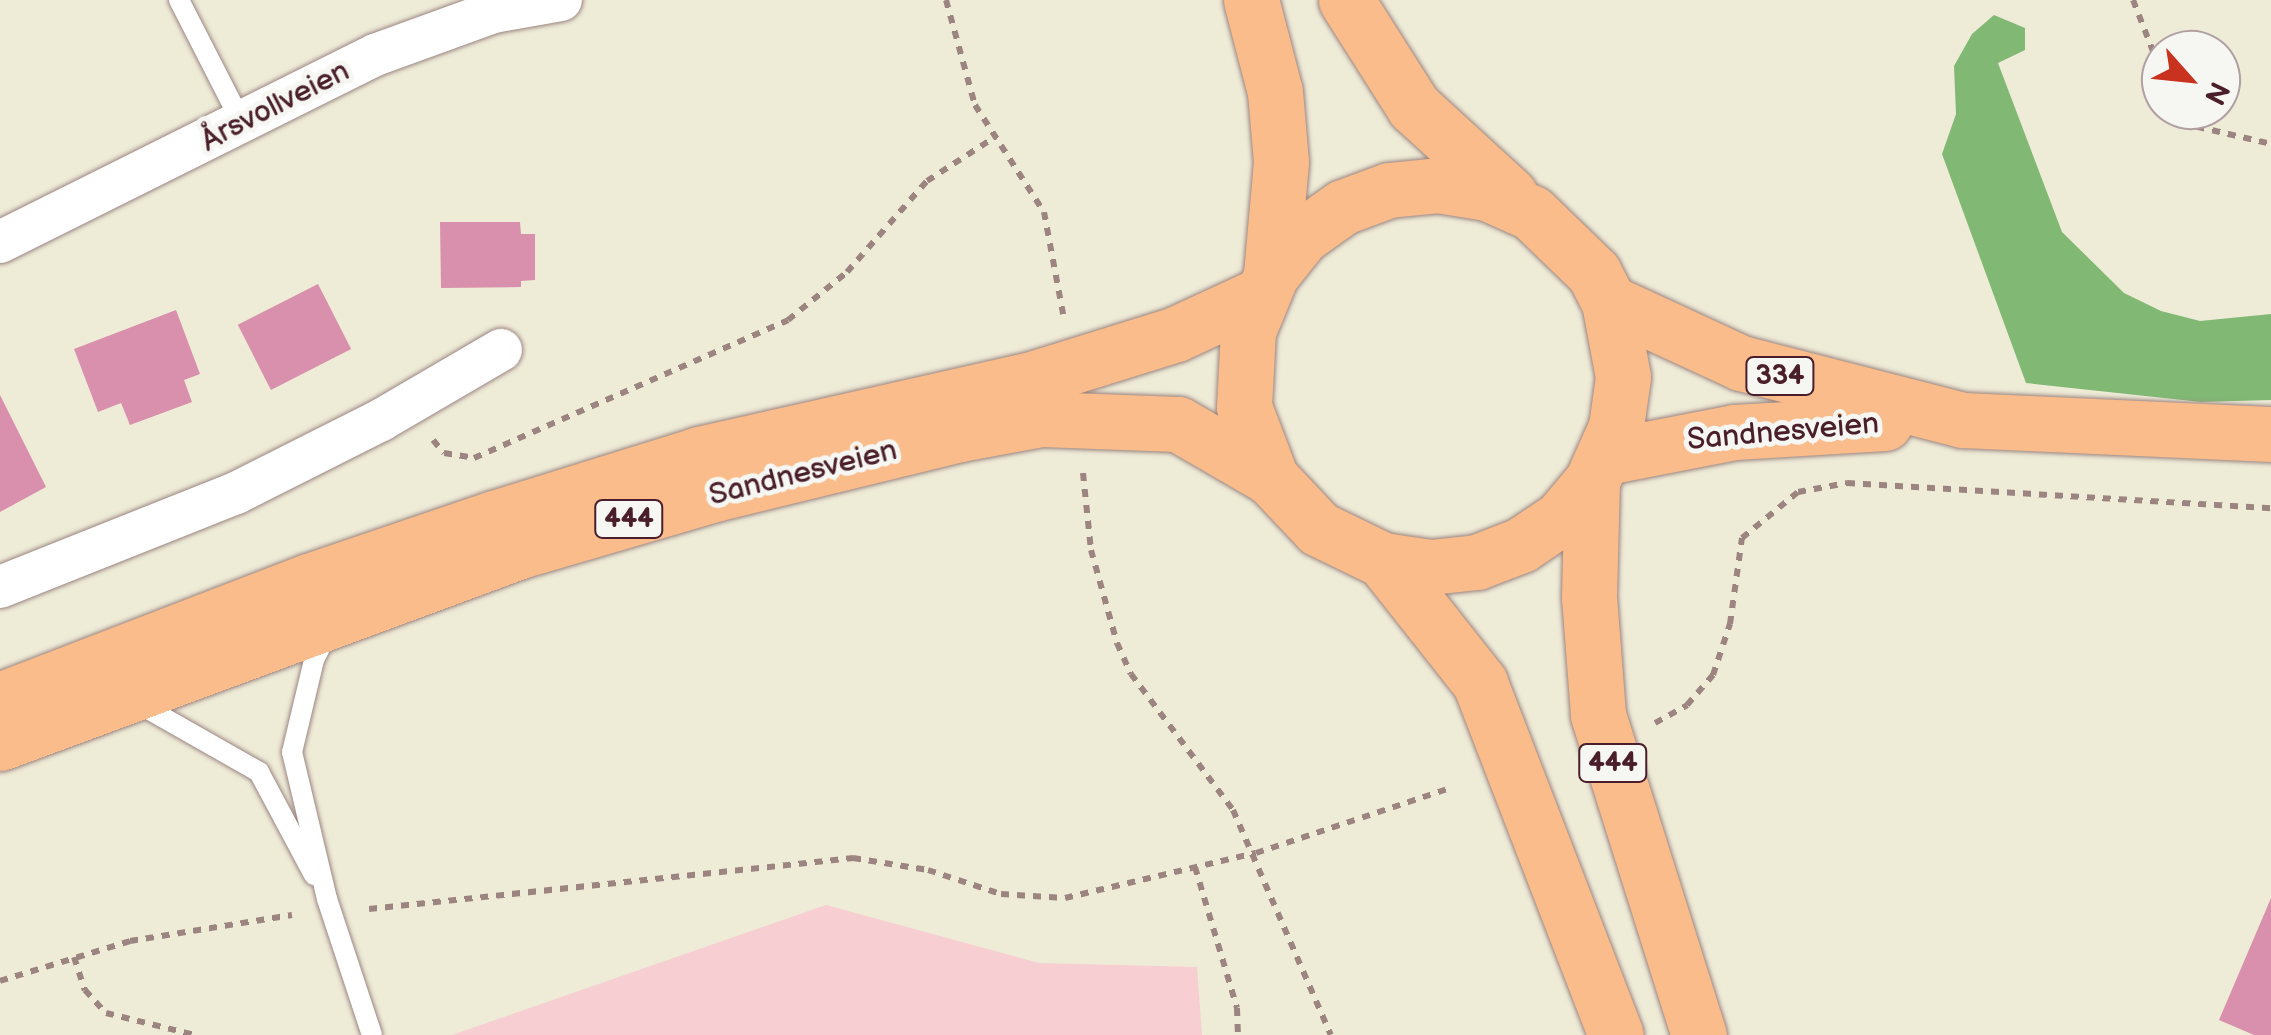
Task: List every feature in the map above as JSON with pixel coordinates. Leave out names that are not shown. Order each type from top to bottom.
[{"type":"main road","name":"444","points":[[1250,0],[1275,92],[1281,162],[1266,284],[1242,368],[1254,444],[1271,478],[1319,529],[1383,560],[1430,567],[1477,562],[1521,545],[1560,518],[1599,469]]},
{"type":"main road","name":"444","points":[[1346,0],[1414,108],[1569,243],[1608,302],[1623,377],[1599,469],[1589,597],[1598,714],[1699,1035]]},
{"type":"main road","name":"444","points":[[1266,284],[1316,226],[1343,208],[1388,190],[1438,185],[1471,190],[1532,213]]},
{"type":"main road","name":"Sandnesveien","points":[[0,700],[494,518],[699,454],[1035,378],[1176,334],[1266,284]]},
{"type":"main road","name":"Sandnesveien","points":[[1608,302],[1664,333],[1758,369],[1962,420]]},
{"type":"main road","name":"Sandnesveien","points":[[0,744],[336,616],[520,551],[718,493],[1042,419],[1178,424],[1271,478]]},
{"type":"main road","name":"Sandnesveien","points":[[1599,469],[1735,432],[1962,420],[2271,434]]},
{"type":"main road","name":"444","points":[[1383,560],[1480,684],[1616,1035]]},
{"type":"street","name":"Årsvollveien","points":[[0,242],[435,31],[560,0]]},
{"type":"street","points":[[0,588],[236,492],[381,420],[501,350]]},
{"type":"lane","points":[[180,0],[242,123]]},
{"type":"lane","points":[[336,616],[314,660],[292,752],[327,899],[372,1035]]},
{"type":"lane","points":[[126,696],[259,772],[327,899]]},
{"type":"path","points":[[946,0],[975,104],[1044,212],[1064,330]]},
{"type":"path","points":[[2133,0],[2145,30]]},
{"type":"path","points":[[2211,130],[2271,144]]},
{"type":"path","points":[[474,458],[788,320],[847,272],[927,181],[995,137]]},
{"type":"path","points":[[1082,472],[1092,550],[1117,643],[1151,703],[1215,778],[1256,854],[1331,1035]]},
{"type":"path","points":[[1649,725],[1687,705],[1712,675],[1730,624],[1742,538],[1798,492],[1847,483],[2271,508]]},
{"type":"path","points":[[369,908],[819,860],[894,864],[1032,898],[1104,892],[1256,854],[1447,789]]},
{"type":"path","points":[[1195,867],[1237,1008],[1238,1035]]},
{"type":"path","points":[[0,980],[148,937],[292,914]]},
{"type":"path","points":[[74,957],[85,990],[106,1013],[194,1035]]},
{"type":"shaded area","points":[[826,905],[1039,963],[1197,967],[1202,1035],[452,1035]]},
{"type":"green space","points":[[1994,15],[2025,28],[2025,50],[1998,63],[2062,232],[2124,293],[2161,311],[2200,321],[2271,314],[2271,400],[2201,402],[2026,383],[1942,154],[1956,114],[1954,66],[1972,34]]},
{"type":"building","points":[[440,222],[520,222],[521,234],[535,234],[535,280],[521,281],[521,287],[441,288]]},
{"type":"building","points":[[318,284],[351,349],[271,390],[238,325]]},
{"type":"building","points":[[176,310],[200,374],[184,380],[192,402],[130,425],[121,403],[98,412],[74,349]]},
{"type":"building","points":[[0,395],[46,487],[0,512]]},
{"type":"building","points":[[2271,898],[2271,1035],[2254,1035],[2219,1020]]}]
